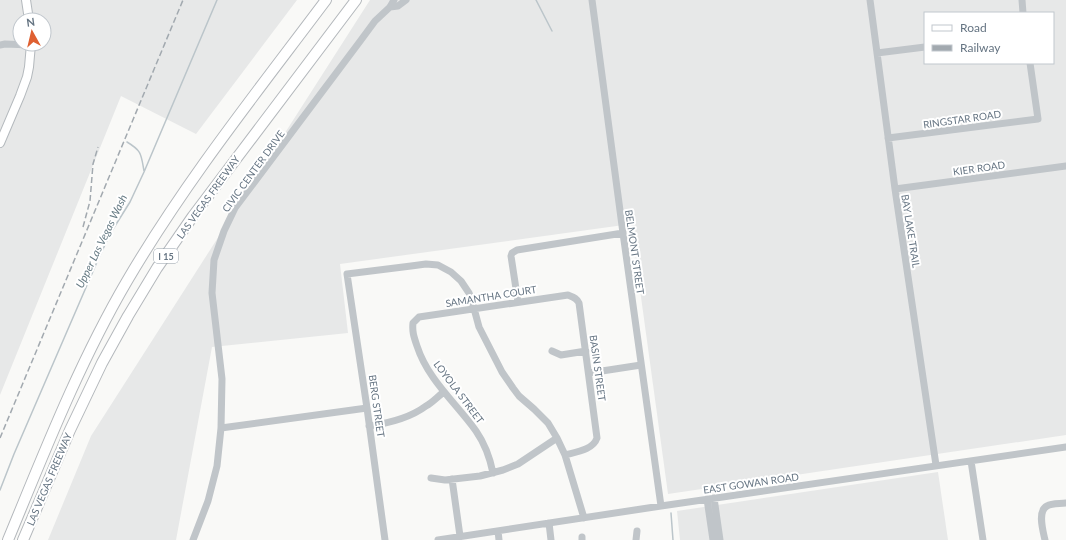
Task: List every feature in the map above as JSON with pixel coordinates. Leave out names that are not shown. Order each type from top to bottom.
[{"type":"highway","name":"LAS VEGAS FREEWAY","points":[[8,540],[79,374],[126,282],[156,233],[194,177],[326,0]]},
{"type":"highway","name":"LAS VEGAS FREEWAY","points":[[23,540],[70,430],[96,376],[128,316],[193,216],[356,0]]},
{"type":"main road","points":[[26,0],[28,12]]},
{"type":"main road","points":[[0,143],[27,77],[30,52]]},
{"type":"street","points":[[390,7],[394,0]]},
{"type":"street","points":[[390,7],[398,6],[406,0]]},
{"type":"street","name":"BELMONT STREET","points":[[592,0],[661,506]]},
{"type":"street","name":"BAY LAKE TRAIL","points":[[870,0],[895,189],[936,465]]},
{"type":"street","points":[[1022,0],[1023,12]]},
{"type":"street","name":"CIVIC CENTER DRIVE","points":[[193,540],[208,501],[217,466],[222,428],[222,379],[212,293],[214,260],[224,231],[235,208],[372,25],[390,7]]},
{"type":"street","points":[[0,45],[12,45]]},
{"type":"street","points":[[877,54],[924,47]]},
{"type":"street","name":"RINGSTAR ROAD","points":[[888,138],[1038,118],[1030,64]]},
{"type":"street","name":"KIER ROAD","points":[[895,189],[1066,166]]},
{"type":"street","points":[[518,302],[511,256],[512,253],[517,250],[623,233]]},
{"type":"street","name":"BERG STREET","points":[[385,540],[370,426],[347,274],[426,264],[438,265],[451,272],[461,281],[469,293],[474,308]]},
{"type":"street","name":"SAMANTHA COURT","points":[[413,323],[419,317],[474,308],[568,295],[575,297]]},
{"type":"street","name":"BASIN STREET","points":[[565,455],[590,447],[596,442],[597,438],[579,303],[575,297]]},
{"type":"street","points":[[474,308],[479,327],[502,372],[519,396],[548,424],[557,438],[565,455],[584,518]]},
{"type":"street","name":"LOYOLA STREET","points":[[413,323],[412,331],[421,357],[429,372],[476,431],[490,458],[493,473]]},
{"type":"street","points":[[552,351],[561,355],[586,351]]},
{"type":"street","points":[[589,373],[641,365]]},
{"type":"street","points":[[370,426],[406,418],[426,406],[444,392]]},
{"type":"street","points":[[222,428],[367,408]]},
{"type":"street","points":[[431,478],[452,480],[480,476],[503,470],[518,464],[557,438]]},
{"type":"street","name":"EAST GOWAN ROAD","points":[[438,540],[936,465],[1066,447]]},
{"type":"street","points":[[971,461],[983,540]]},
{"type":"street","points":[[452,480],[460,536]]},
{"type":"street","points":[[711,499],[713,540]]},
{"type":"street","points":[[711,499],[720,540]]},
{"type":"street","points":[[1045,540],[1041,517],[1042,512],[1048,505],[1066,503]]},
{"type":"street","points":[[549,523],[551,540]]},
{"type":"street","points":[[498,531],[499,540]]},
{"type":"street","points":[[636,540],[637,531]]},
{"type":"shaded area","points":[[0,0],[297,0],[196,134],[121,96],[0,395]]},
{"type":"shaded area","points":[[370,0],[1066,0],[1066,435],[668,494],[631,224],[340,264],[348,333],[212,347],[176,540],[48,540],[91,436]]},
{"type":"shaded area","points":[[938,472],[948,540],[680,540],[677,511]]},
{"type":"waterway","name":"Upper Las Vegas Wash","points":[[0,490],[14,454],[97,262],[110,234],[130,202],[144,172],[217,0]]},
{"type":"waterway","points":[[536,0],[552,31]]},
{"type":"waterway","points":[[127,142],[136,148],[140,154],[144,171]]},
{"type":"waterway","points":[[671,513],[673,540]]},
{"type":"railway","points":[[0,438],[183,0]]},
{"type":"railway","points":[[83,227],[90,201],[93,164],[98,147]]}]
